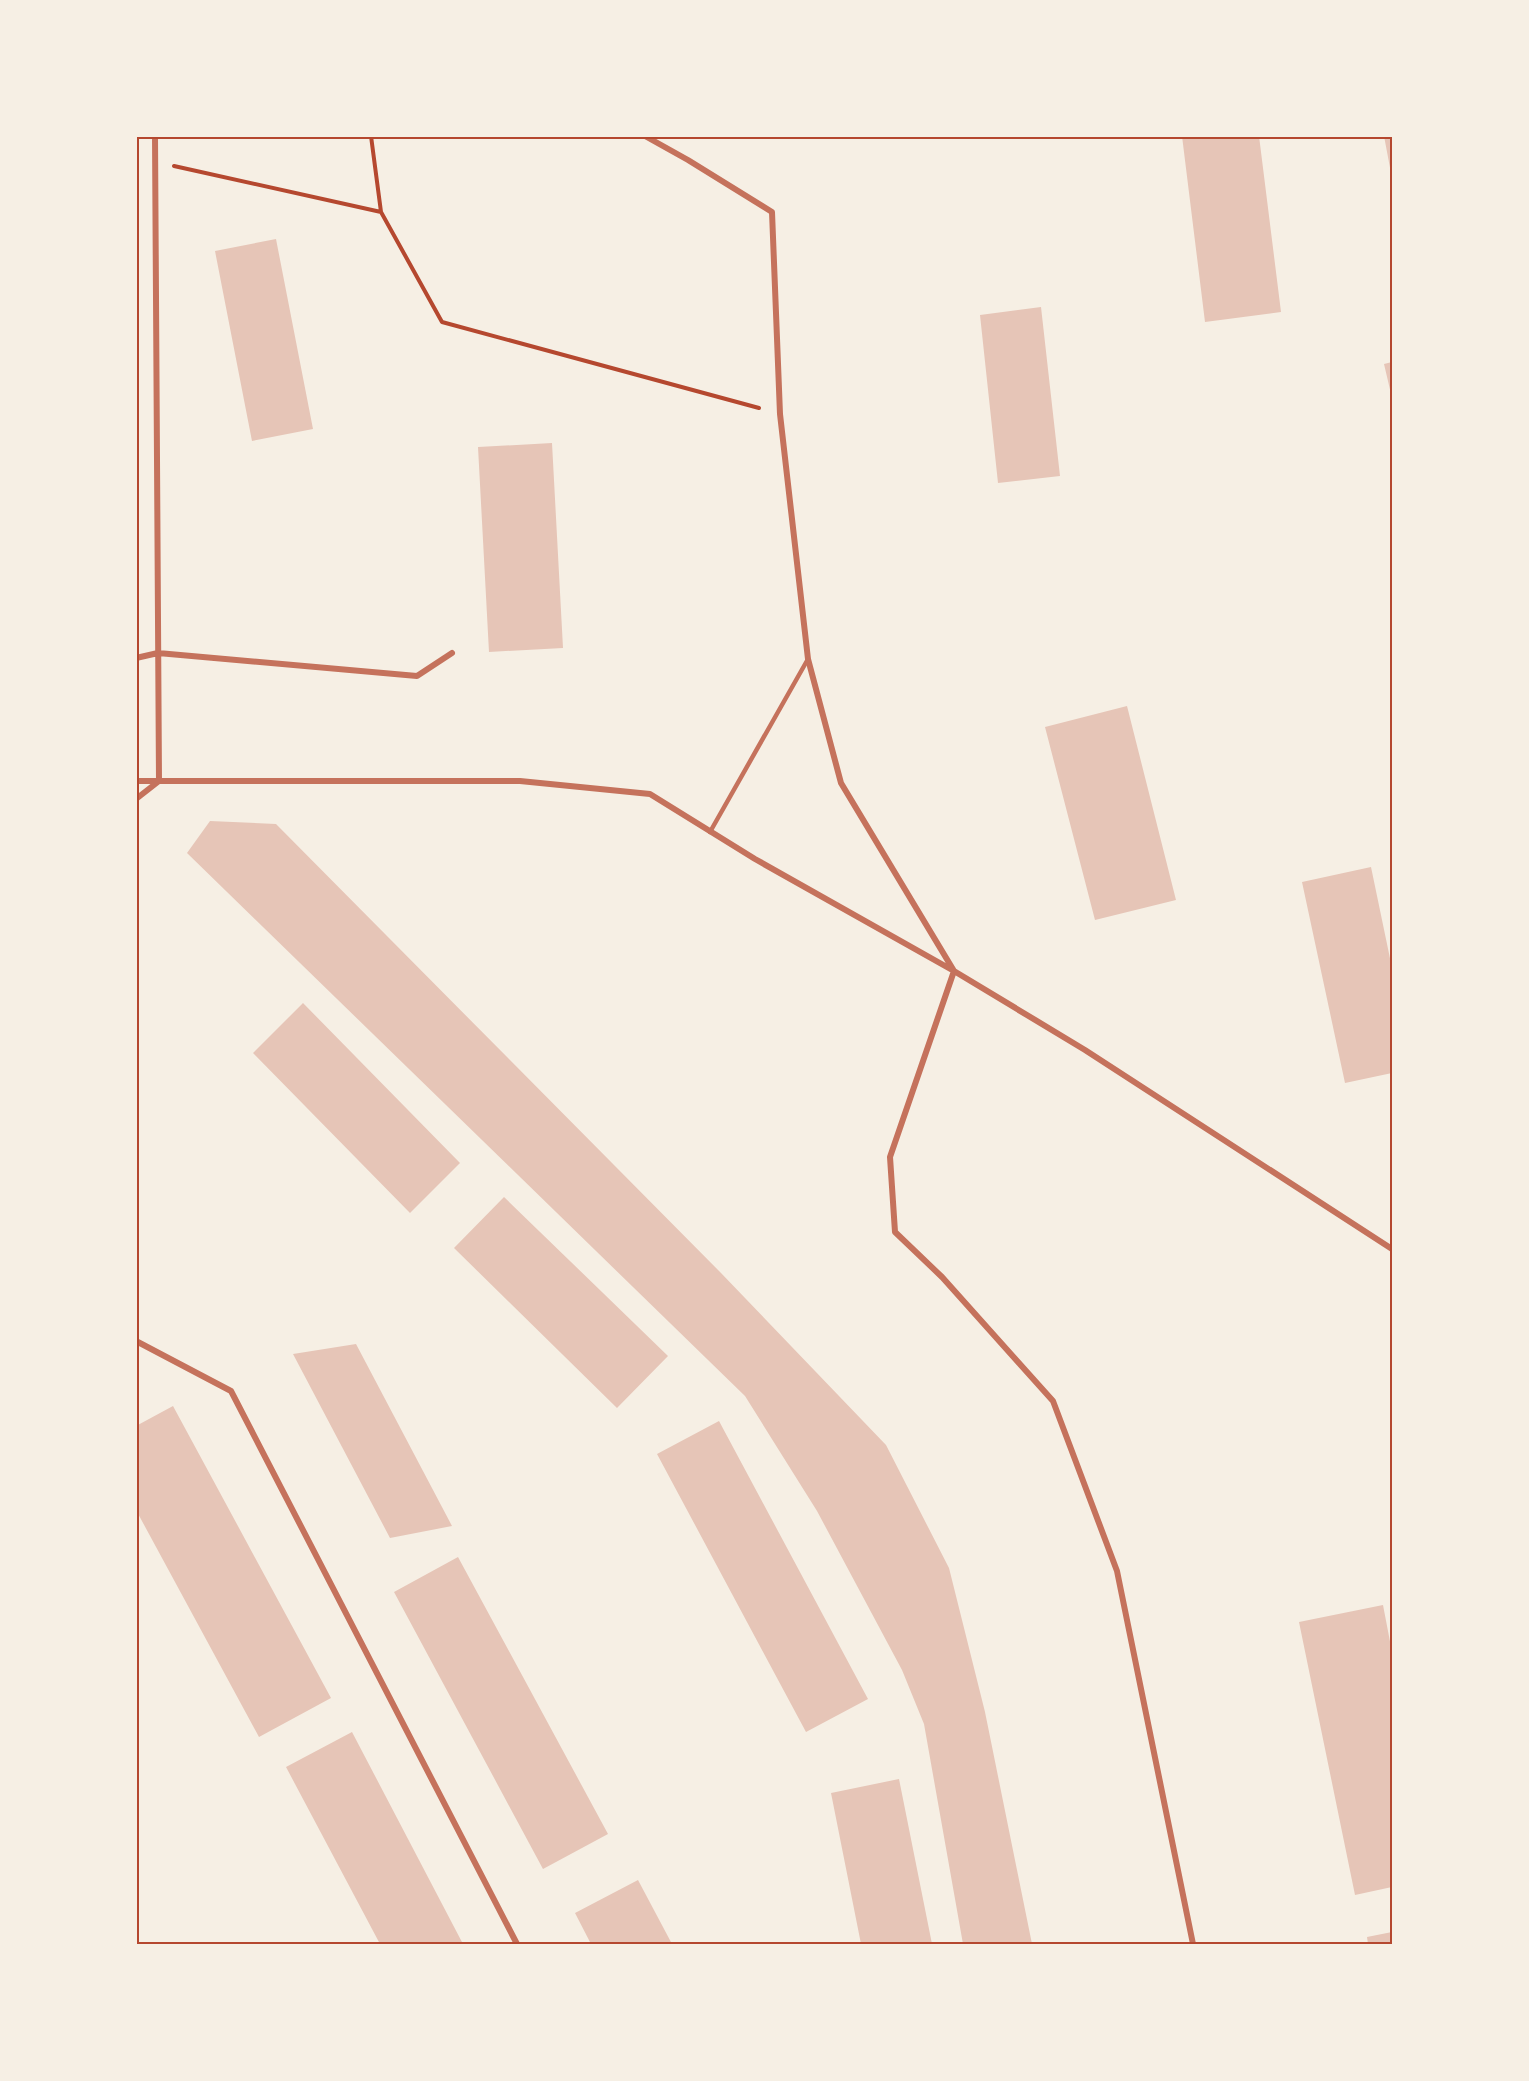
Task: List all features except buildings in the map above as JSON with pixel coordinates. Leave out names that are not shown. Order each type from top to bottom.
[{"type":"street","points":[[155,136],[159,781]]},
{"type":"street","points":[[645,136],[772,212],[780,414],[808,659],[841,783],[954,970]]},
{"type":"street","points":[[136,658],[159,653],[417,676],[452,653]]},
{"type":"street","points":[[136,780],[520,781],[650,794],[710,832],[954,970],[1085,1050],[1392,1249]]},
{"type":"street","points":[[136,800],[159,781]]},
{"type":"street","points":[[954,970],[890,1157],[895,1232],[942,1277],[1053,1401],[1117,1571],[1193,1944]]},
{"type":"street","points":[[136,1341],[231,1390],[517,1944]]},
{"type":"lane","points":[[710,832],[808,659]]},
{"type":"path","points":[[371,136],[381,212],[442,322],[780,414]]},
{"type":"path","points":[[155,161],[381,212]]}]
